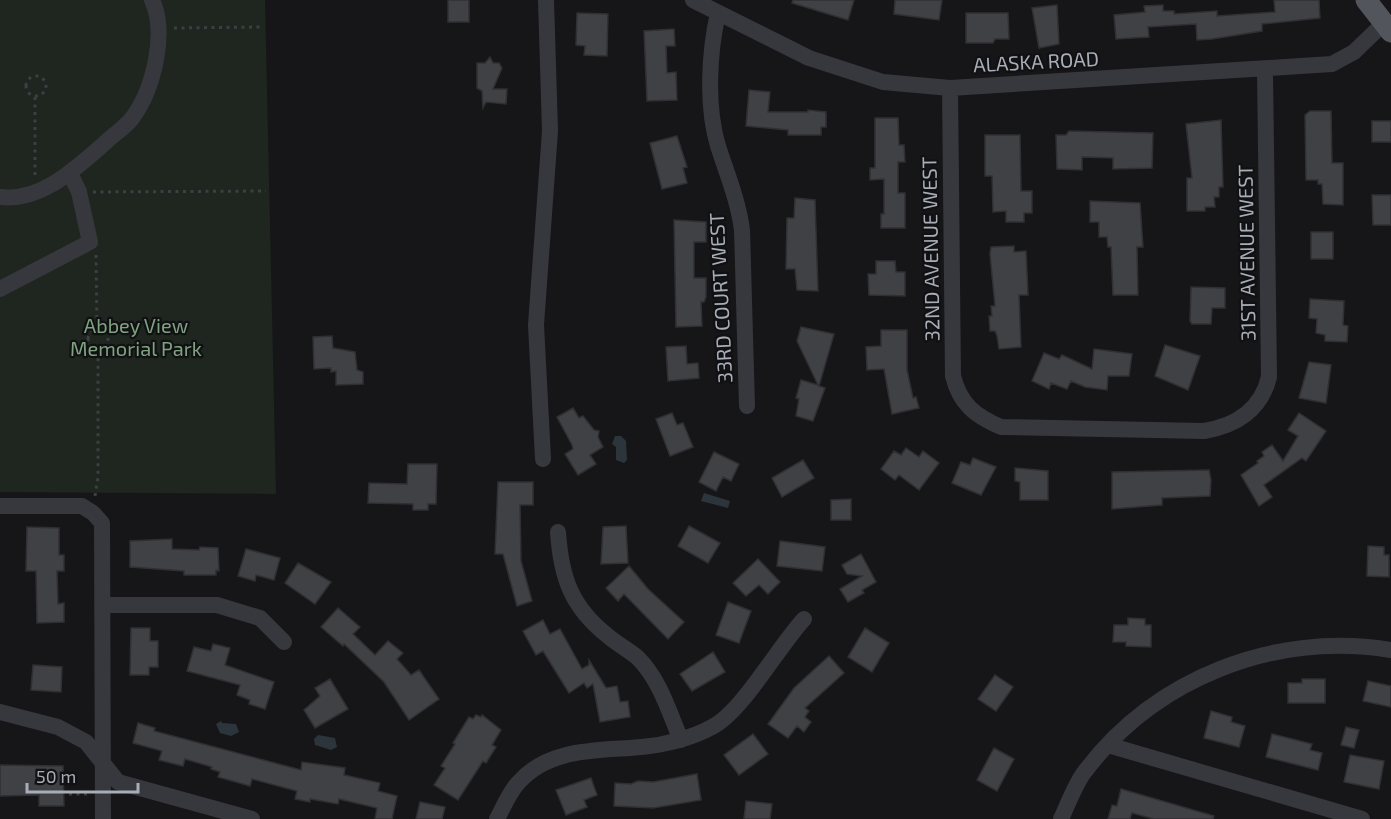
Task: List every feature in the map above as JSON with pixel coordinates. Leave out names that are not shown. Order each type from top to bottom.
[{"type":"main road","points":[[1366,0],[1387,28]]},
{"type":"street","points":[[0,197],[10,198],[35,193],[70,173],[133,118],[147,88],[156,59],[160,28],[152,0]]},
{"type":"street","points":[[543,459],[536,325],[550,131],[547,93],[546,0]]},
{"type":"street","name":"ALASKA ROAD","points":[[693,0],[808,58],[883,81],[950,88],[1265,71],[1332,64],[1354,52],[1387,28]]},
{"type":"street","name":"33RD COURT WEST","points":[[718,13],[714,29],[711,100],[717,144],[738,202],[742,230],[747,406]]},
{"type":"street","name":"31ST AVENUE WEST","points":[[966,406],[983,420],[1001,427],[1204,431],[1235,423],[1256,406],[1265,392],[1269,377],[1265,71]]},
{"type":"street","name":"32ND AVENUE WEST","points":[[950,88],[953,376],[957,391],[966,406]]},
{"type":"street","points":[[0,289],[90,242],[79,192],[70,173]]},
{"type":"street","points":[[0,506],[82,507],[93,513],[102,523],[103,819]]},
{"type":"street","points":[[558,532],[560,564],[570,591],[586,619],[638,658],[658,686],[681,740]]},
{"type":"street","points":[[103,605],[217,605],[260,618],[284,642]]},
{"type":"street","points":[[497,819],[518,783],[559,756],[590,750],[644,747],[681,740],[713,727],[734,711],[785,639],[804,619]]},
{"type":"street","points":[[1061,819],[1082,776],[1108,745],[1141,715],[1195,679],[1246,658],[1283,649],[1328,644],[1391,650]]},
{"type":"street","points":[[0,712],[58,727],[86,742],[118,782],[252,819]]},
{"type":"street","points":[[1108,745],[1362,819]]},
{"type":"path","points":[[160,28],[260,27]]},
{"type":"path","points":[[38,76],[44,80],[46,90],[35,97],[27,91],[26,85],[29,79],[38,76]]},
{"type":"path","points":[[35,97],[35,193]]},
{"type":"path","points":[[79,192],[266,191]]},
{"type":"path","points":[[90,242],[97,258],[97,329]]},
{"type":"path","points":[[97,329],[87,338],[89,344],[98,350]]},
{"type":"path","points":[[97,329],[106,333],[108,339],[106,345],[98,350]]},
{"type":"path","points":[[93,513],[98,477],[98,350]]},
{"type":"path","points":[[69,794],[102,795]]},
{"type":"green space","name":"Abbey View Memorial Park","points":[[0,0],[265,0],[276,494],[0,492]]},
{"type":"shaded area","points":[[615,436],[621,436],[626,441],[627,460],[624,463],[616,460],[616,447],[612,444]]},
{"type":"shaded area","points":[[704,493],[730,501],[728,508],[701,501]]},
{"type":"shaded area","points":[[221,721],[236,724],[239,732],[231,736],[220,733],[216,724]]},
{"type":"shaded area","points":[[318,735],[335,738],[337,747],[331,750],[315,745],[314,739]]},
{"type":"building","points":[[448,0],[469,0],[469,22],[448,22]]},
{"type":"building","points":[[793,0],[854,0],[848,20],[792,3]]},
{"type":"building","points":[[895,0],[942,0],[939,20],[894,14]]},
{"type":"building","points":[[1274,0],[1319,0],[1320,18],[1262,24],[1262,31],[1212,39],[1197,40],[1196,24],[1148,27],[1149,37],[1116,39],[1114,15],[1145,12],[1144,6],[1163,5],[1163,11],[1174,11],[1174,14],[1217,11],[1217,16],[1275,12]]},
{"type":"building","points":[[1057,5],[1059,44],[1039,48],[1032,8]]},
{"type":"building","points":[[577,13],[608,14],[607,56],[584,55],[585,46],[576,45]]},
{"type":"building","points":[[966,13],[1008,13],[1009,39],[995,39],[993,43],[966,43]]},
{"type":"building","points":[[674,29],[675,46],[666,46],[667,73],[676,72],[677,100],[647,101],[644,31]]},
{"type":"building","points":[[490,57],[493,63],[499,63],[502,68],[493,89],[507,89],[506,104],[486,102],[483,108],[482,91],[477,88],[477,63],[485,63]]},
{"type":"building","points":[[749,90],[770,92],[768,112],[808,112],[808,110],[826,112],[826,127],[821,127],[821,135],[788,135],[788,130],[746,126]]},
{"type":"building","points":[[1310,111],[1331,111],[1332,163],[1343,163],[1343,205],[1323,204],[1322,184],[1318,184],[1318,180],[1306,180],[1305,115]]},
{"type":"building","points":[[875,118],[898,118],[899,145],[904,145],[905,162],[898,162],[898,193],[905,193],[905,228],[881,228],[881,214],[884,214],[884,179],[870,180],[870,168],[875,168]]},
{"type":"building","points":[[1221,120],[1223,187],[1219,187],[1219,197],[1214,197],[1215,207],[1205,207],[1205,211],[1187,211],[1187,178],[1192,178],[1186,124]]},
{"type":"building","points":[[1372,121],[1391,121],[1391,142],[1372,142]]},
{"type":"building","points":[[1069,131],[1153,133],[1152,168],[1113,169],[1113,158],[1082,157],[1082,170],[1057,169],[1056,135],[1066,135]]},
{"type":"building","points":[[985,135],[1020,135],[1021,191],[1032,191],[1032,213],[1024,213],[1024,222],[1006,222],[1006,211],[993,212],[992,176],[985,176]]},
{"type":"building","points":[[677,136],[687,167],[683,168],[687,183],[662,189],[650,143]]},
{"type":"building","points":[[1372,195],[1391,195],[1391,225],[1373,225]]},
{"type":"building","points":[[795,198],[815,200],[818,291],[797,290],[795,269],[786,269],[787,218],[794,218]]},
{"type":"building","points":[[1090,201],[1140,203],[1143,247],[1137,247],[1138,295],[1113,295],[1111,247],[1108,247],[1107,237],[1099,237],[1099,222],[1090,222]]},
{"type":"building","points":[[674,220],[706,222],[706,242],[694,242],[694,278],[706,278],[706,297],[704,302],[701,302],[702,326],[676,327]]},
{"type":"building","points":[[1311,232],[1333,232],[1333,259],[1311,259]]},
{"type":"building","points":[[1014,246],[1014,252],[1026,251],[1028,295],[1019,295],[1021,347],[999,349],[995,331],[990,331],[991,306],[995,306],[991,247]]},
{"type":"building","points":[[876,261],[895,261],[896,272],[905,272],[905,296],[869,295],[868,274],[876,274]]},
{"type":"building","points":[[1191,287],[1225,288],[1225,308],[1212,308],[1211,324],[1192,324],[1190,321]]},
{"type":"building","points":[[1310,299],[1344,301],[1343,325],[1348,326],[1347,342],[1325,341],[1325,335],[1316,333],[1317,319],[1309,318]]},
{"type":"building","points":[[801,327],[834,334],[819,386],[825,388],[813,421],[796,416],[799,399],[796,398],[801,380],[818,385],[797,341]]},
{"type":"building","points":[[881,330],[907,330],[907,370],[913,398],[916,397],[919,408],[892,414],[884,369],[867,370],[866,347],[881,346]]},
{"type":"building","points":[[332,336],[333,348],[355,352],[357,370],[363,372],[363,384],[336,385],[336,371],[331,372],[331,368],[314,369],[313,337]]},
{"type":"building","points":[[1165,345],[1200,356],[1188,390],[1155,376]]},
{"type":"building","points":[[686,346],[687,364],[698,363],[699,378],[668,381],[666,347]]},
{"type":"building","points":[[1094,349],[1132,354],[1129,376],[1108,376],[1107,390],[1085,387],[1071,381],[1067,389],[1051,383],[1049,389],[1032,381],[1044,353],[1059,359],[1062,355],[1092,369]]},
{"type":"building","points":[[1309,362],[1331,365],[1326,403],[1299,398]]},
{"type":"building","points":[[573,408],[579,418],[583,416],[594,430],[599,431],[598,437],[603,447],[590,455],[596,464],[578,475],[565,454],[573,449],[557,417]]},
{"type":"building","points":[[672,413],[677,425],[683,423],[693,447],[670,456],[656,419]]},
{"type":"building","points":[[1299,413],[1326,431],[1306,461],[1302,458],[1264,485],[1272,497],[1259,506],[1241,475],[1258,463],[1257,461],[1264,456],[1262,452],[1272,445],[1283,461],[1298,436],[1288,430]]},
{"type":"building","points":[[906,448],[919,457],[923,451],[939,463],[919,490],[899,475],[895,480],[881,469],[894,451],[901,455]]},
{"type":"building","points":[[714,452],[739,464],[731,481],[723,477],[716,491],[699,482]]},
{"type":"building","points":[[973,458],[996,467],[981,495],[952,483],[961,462],[970,465]]},
{"type":"building","points":[[803,460],[814,478],[782,497],[772,478]]},
{"type":"building","points":[[408,464],[437,464],[436,504],[428,504],[428,510],[413,510],[413,504],[368,503],[369,483],[407,484]]},
{"type":"building","points":[[1015,468],[1048,471],[1048,500],[1020,500],[1020,482],[1015,481]]},
{"type":"building","points":[[1209,470],[1210,496],[1162,498],[1162,505],[1112,509],[1112,472]]},
{"type":"building","points":[[498,482],[533,482],[533,505],[520,505],[521,561],[532,601],[517,606],[503,554],[495,554]]},
{"type":"building","points":[[851,499],[851,520],[831,520],[831,500]]},
{"type":"building","points":[[626,526],[628,563],[601,564],[603,527]]},
{"type":"building","points":[[689,526],[720,543],[708,563],[678,546]]},
{"type":"building","points":[[27,527],[59,528],[59,555],[64,555],[64,571],[57,571],[58,604],[64,603],[64,622],[37,623],[36,571],[26,571]]},
{"type":"building","points":[[172,539],[172,549],[218,548],[219,571],[216,570],[216,575],[184,575],[184,571],[130,567],[130,541]]},
{"type":"building","points":[[780,541],[825,547],[822,571],[777,566]]},
{"type":"building","points":[[1368,546],[1384,547],[1384,555],[1389,555],[1389,577],[1367,576]]},
{"type":"building","points":[[246,549],[280,558],[274,580],[256,575],[255,581],[238,576]]},
{"type":"building","points":[[861,554],[876,582],[862,590],[864,593],[848,602],[840,589],[862,576],[847,574],[842,565]]},
{"type":"building","points":[[758,559],[780,582],[768,594],[759,585],[746,596],[733,583]]},
{"type":"building","points":[[298,563],[331,582],[315,604],[285,583]]},
{"type":"building","points":[[629,566],[648,589],[684,622],[668,639],[624,594],[618,601],[606,588]]},
{"type":"building","points":[[728,602],[751,611],[739,643],[716,635]]},
{"type":"building","points":[[338,608],[360,627],[353,634],[375,655],[388,641],[403,653],[397,659],[411,675],[419,670],[439,699],[409,720],[384,682],[344,644],[343,646],[321,627]]},
{"type":"building","points":[[1128,618],[1145,619],[1145,625],[1151,625],[1151,647],[1126,646],[1126,642],[1113,642],[1114,625],[1128,625]]},
{"type":"building","points":[[543,620],[550,634],[560,629],[582,669],[589,665],[589,660],[606,688],[617,686],[620,702],[628,701],[630,717],[600,722],[593,684],[587,688],[584,683],[569,693],[543,651],[536,655],[523,631]]},
{"type":"building","points":[[131,628],[150,628],[150,641],[158,641],[158,667],[149,667],[149,675],[130,675]]},
{"type":"building","points":[[865,628],[889,643],[872,672],[848,657]]},
{"type":"building","points":[[213,644],[230,648],[225,665],[274,682],[265,709],[249,704],[250,700],[237,695],[240,685],[187,671],[194,647],[211,651]]},
{"type":"building","points":[[713,652],[725,672],[692,691],[680,674]]},
{"type":"building","points":[[829,656],[844,673],[805,708],[809,711],[805,717],[811,722],[804,732],[797,726],[788,738],[768,724],[794,688]]},
{"type":"building","points":[[33,665],[62,667],[61,692],[31,690]]},
{"type":"building","points":[[995,675],[1013,687],[996,711],[978,699]]},
{"type":"building","points":[[330,679],[348,709],[315,728],[304,710],[320,696],[315,688]]},
{"type":"building","points":[[1302,679],[1325,679],[1325,703],[1288,703],[1288,683],[1302,683]]},
{"type":"building","points":[[1368,681],[1391,686],[1391,707],[1363,701]]},
{"type":"building","points":[[1211,711],[1232,717],[1231,722],[1245,726],[1239,747],[1204,738]]},
{"type":"building","points":[[476,715],[481,717],[482,715],[501,730],[492,745],[496,747],[486,763],[483,761],[458,800],[434,785],[445,768],[441,766],[455,744],[453,743],[469,717],[473,719]]},
{"type":"building","points":[[138,723],[155,728],[154,731],[301,770],[302,762],[345,768],[344,775],[380,783],[378,791],[397,796],[392,819],[375,819],[377,808],[339,799],[338,804],[310,799],[310,802],[295,799],[297,791],[252,779],[250,786],[218,777],[220,772],[211,769],[212,767],[185,759],[183,766],[159,760],[162,751],[133,743]]},
{"type":"building","points":[[1346,727],[1359,730],[1354,748],[1341,745]]},
{"type":"building","points":[[753,734],[768,754],[739,775],[724,755]]},
{"type":"building","points":[[1272,734],[1312,744],[1310,750],[1322,753],[1318,770],[1266,757]]},
{"type":"building","points":[[994,748],[1014,759],[997,791],[977,780]]},
{"type":"building","points":[[1350,755],[1384,761],[1379,789],[1344,782]]},
{"type":"building","points":[[0,765],[63,766],[64,806],[39,806],[39,795],[0,796]]},
{"type":"building","points":[[697,774],[701,800],[653,808],[614,806],[615,783],[653,782]]},
{"type":"building","points":[[591,778],[597,795],[584,800],[587,807],[566,815],[556,790]]},
{"type":"building","points":[[1121,789],[1214,816],[1213,819],[1154,819],[1132,813],[1130,819],[1108,819],[1112,805],[1117,806]]},
{"type":"building","points":[[746,801],[772,804],[770,819],[744,819]]},
{"type":"building","points":[[420,802],[445,807],[442,819],[416,819]]}]
